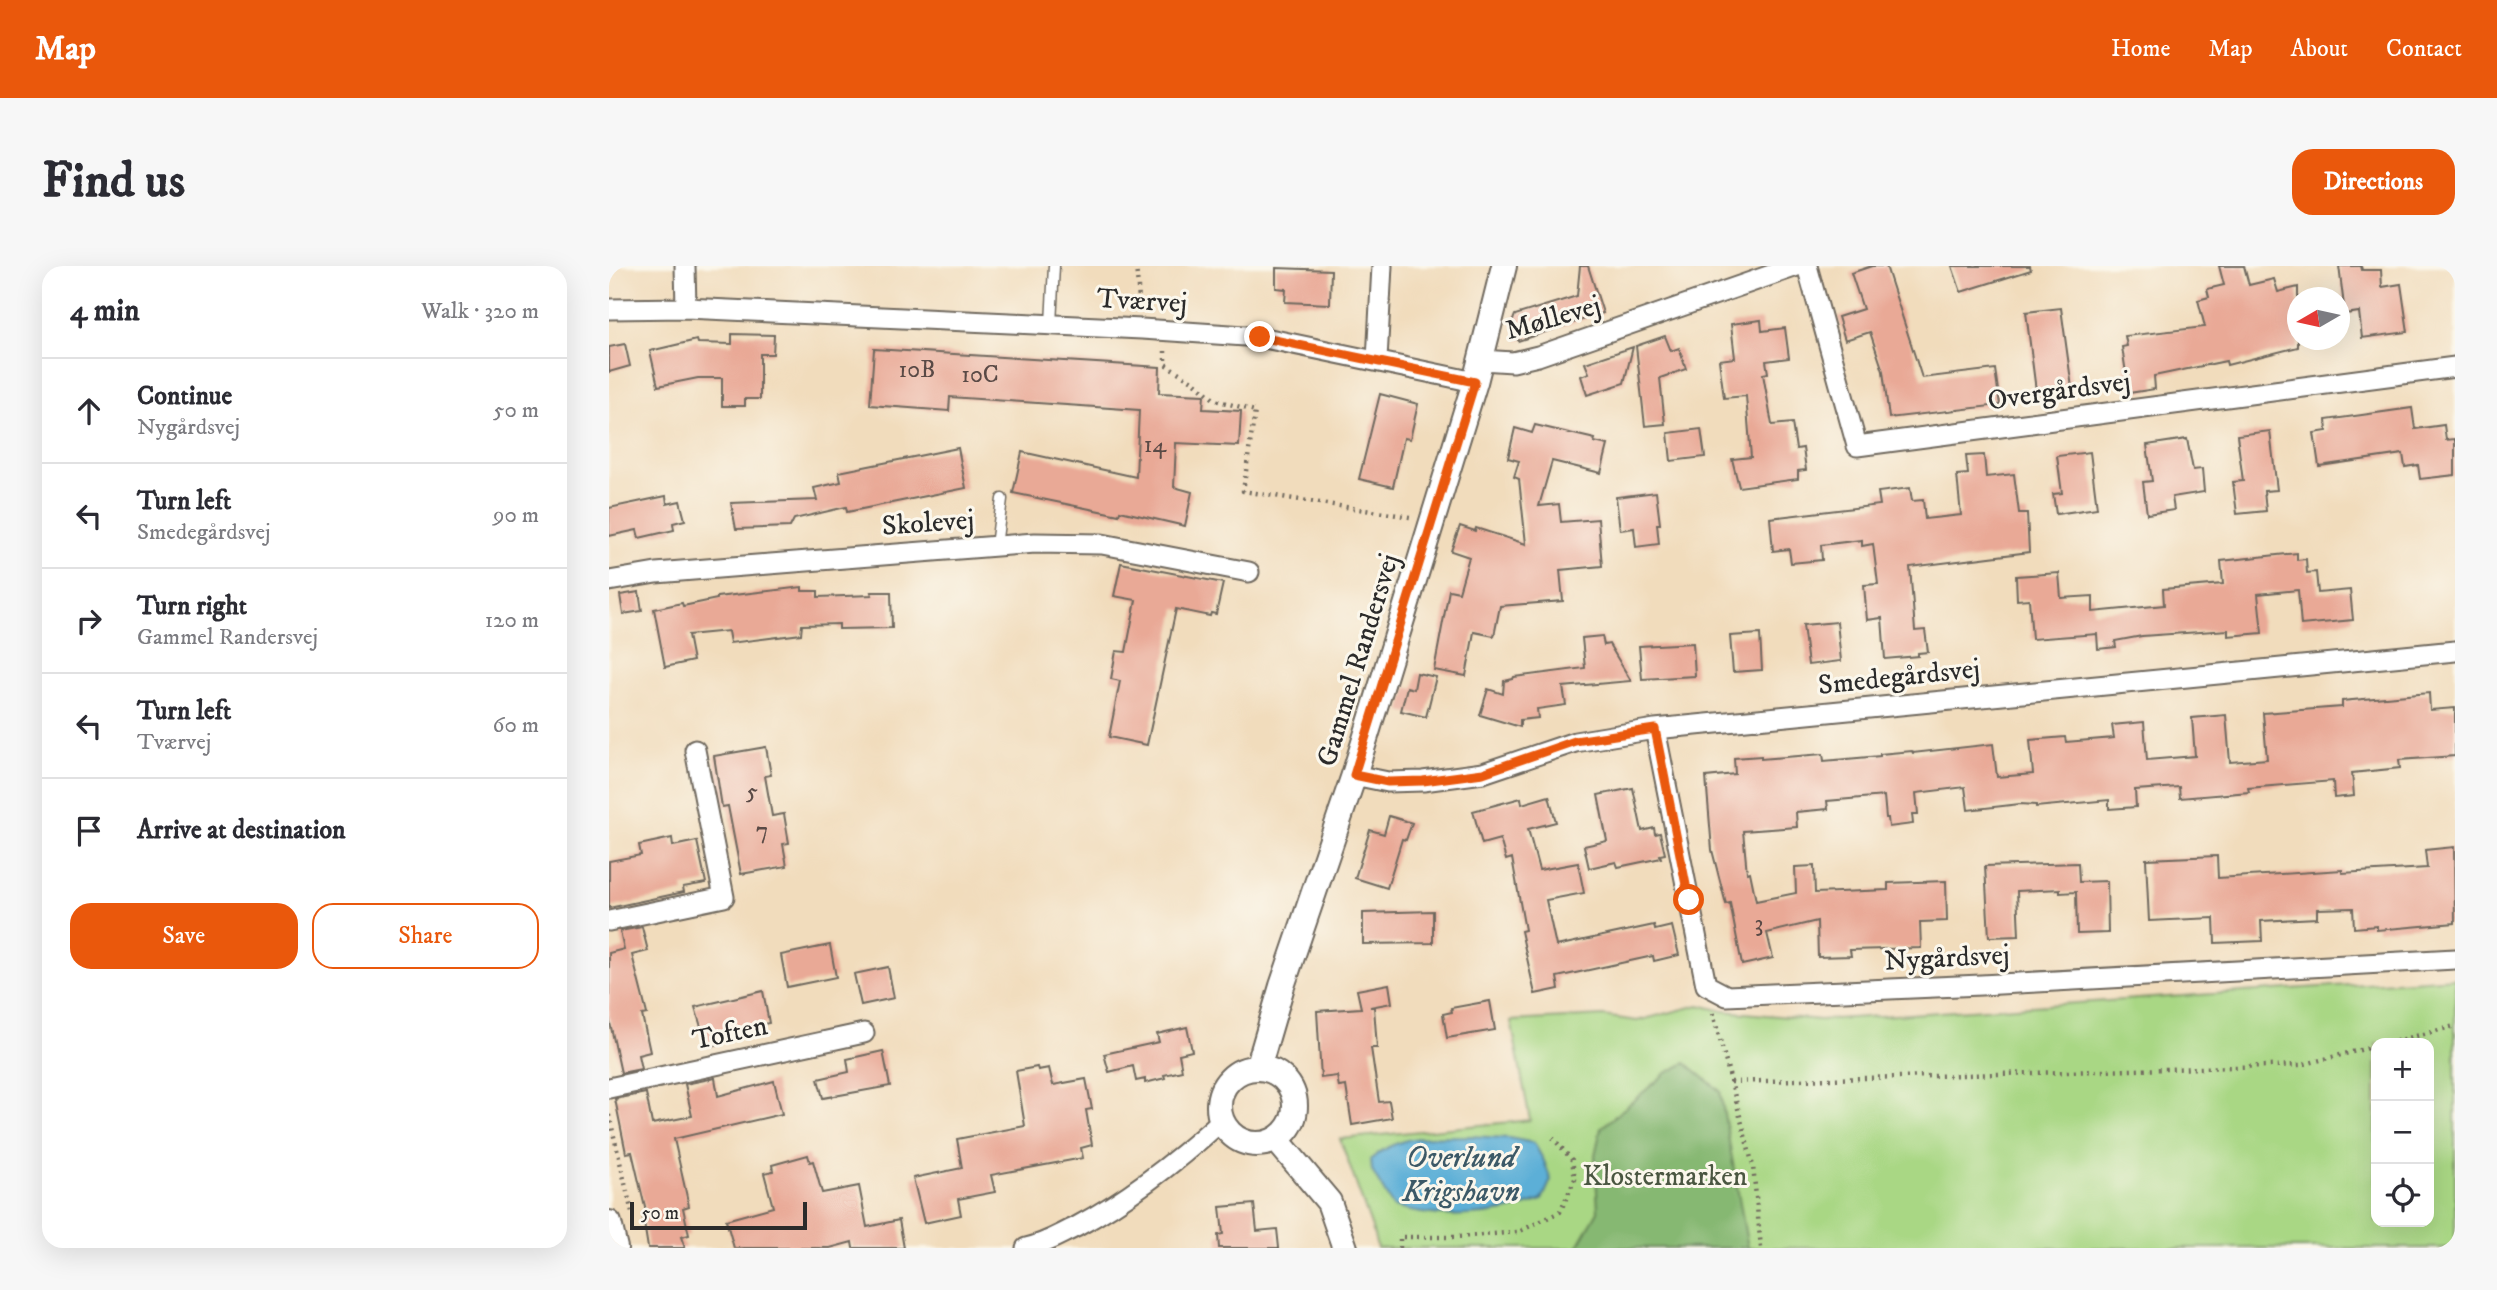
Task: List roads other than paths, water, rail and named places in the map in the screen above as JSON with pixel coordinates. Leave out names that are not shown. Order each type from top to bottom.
[{"type":"street","points":[[685,266],[686,308]]},
{"type":"street","points":[[1377,360],[1382,266]]},
{"type":"street","name":"Gammel Randersvej","points":[[1258,1068],[1287,972],[1354,775],[1478,371],[1504,266]]},
{"type":"street","name":"Møllevej","points":[[1478,371],[1538,356],[1797,266]]},
{"type":"street","name":"Overgårdsvej","points":[[1807,266],[1857,446],[2455,367]]},
{"type":"street","name":"Tværvej","points":[[609,309],[686,308],[1167,330],[1260,337],[1377,360],[1478,371]]},
{"type":"street","name":"Skolevej","points":[[609,581],[656,573],[1035,543],[1102,544],[1249,572]]},
{"type":"street","name":"Smedegårdsvej","points":[[1354,775],[1388,782],[1423,781],[1483,773],[1575,741],[1655,729],[2455,651]]},
{"type":"street","name":"Nygårdsvej","points":[[1655,729],[1706,985],[1727,996],[1995,985],[2455,959]]},
{"type":"street","points":[[609,921],[724,897],[695,750]]},
{"type":"street","name":"Toften","points":[[609,1088],[864,1033]]},
{"type":"street","points":[[1258,1068],[1268,1069],[1279,1076],[1293,1092],[1295,1104],[1292,1122],[1276,1139],[1248,1144],[1233,1137],[1221,1121],[1218,1103],[1230,1078],[1241,1071],[1258,1068]]},
{"type":"street","points":[[1026,1248],[1042,1244],[1116,1206],[1187,1152],[1221,1121]]},
{"type":"street","points":[[1276,1139],[1329,1202],[1345,1248]]},
{"type":"street","points":[[609,1223],[615,1248]]},
{"type":"lane","points":[[1051,324],[1054,266]]},
{"type":"lane","points":[[996,546],[1002,499]]},
{"type":"water","name":"Overlund Krigshavn","points":[[1417,1138],[1509,1138],[1534,1143],[1551,1180],[1542,1200],[1506,1211],[1468,1215],[1429,1214],[1393,1207],[1372,1171],[1371,1159],[1394,1145]]},
{"type":"park label","name":"Klostermarken","points":[[1665,1176]]}]
